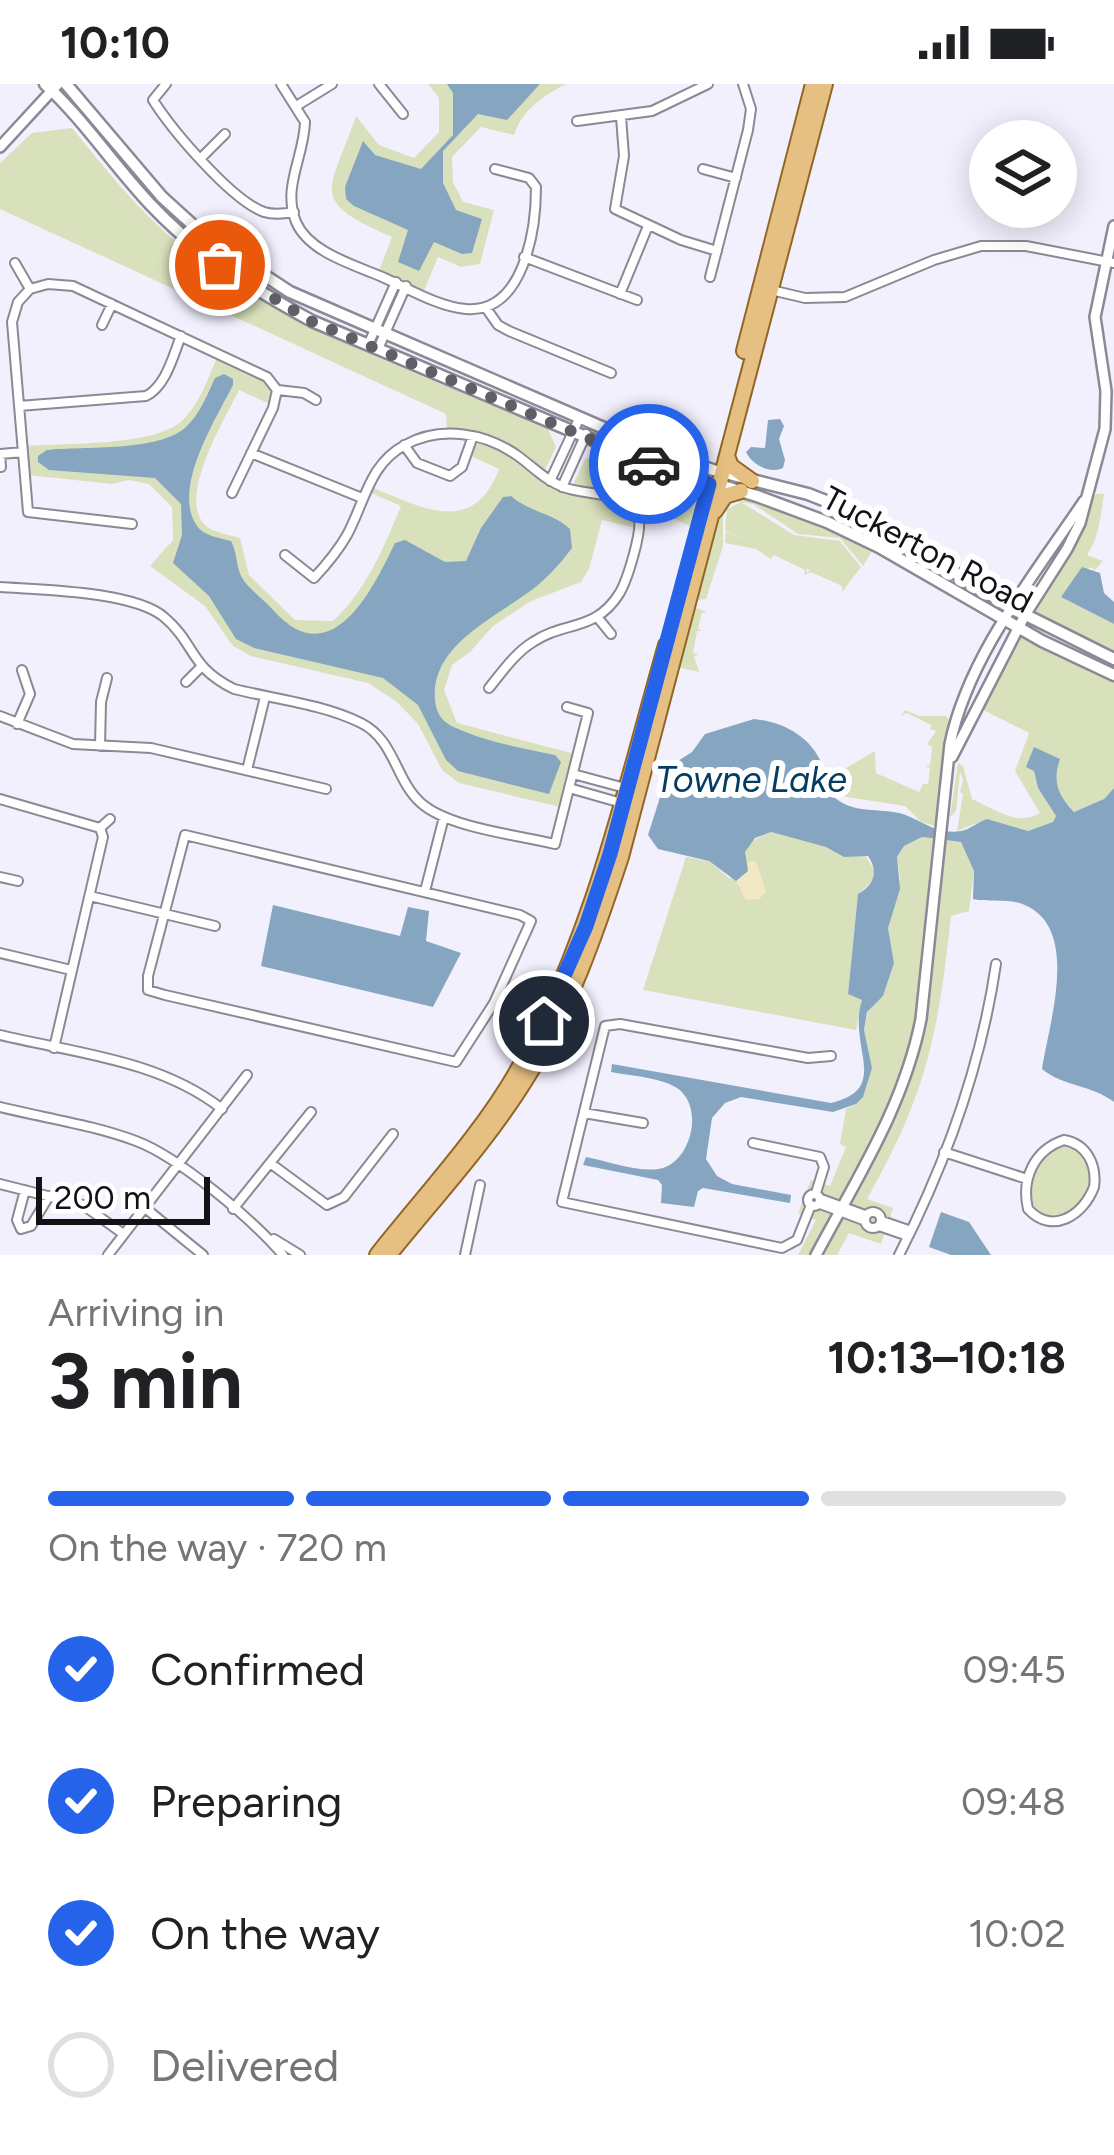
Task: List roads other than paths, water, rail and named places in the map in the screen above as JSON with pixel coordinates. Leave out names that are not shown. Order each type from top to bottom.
[{"type":"main road","points":[[806,136],[813,84]]},
{"type":"main road","points":[[631,798],[770,290],[783,220],[825,84]]},
{"type":"main road","name":"Tuckerton Road","points":[[55,86],[192,225],[290,292],[715,478]]},
{"type":"main road","name":"Tuckerton Road","points":[[55,86],[182,235],[264,295],[579,435],[715,478],[808,494],[859,514],[1012,608],[1114,658]]},
{"type":"main road","points":[[376,1255],[516,1094],[596,930],[769,252],[783,220]]},
{"type":"main road","points":[[182,235],[192,225]]},
{"type":"main road","points":[[769,252],[770,290]]},
{"type":"main road","points":[[707,526],[721,500],[747,486],[730,466],[726,453]]},
{"type":"main road","name":"Tuckerton Road","points":[[747,486],[855,535],[1005,621],[1114,675]]},
{"type":"main road","points":[[670,668],[665,666],[674,617]]},
{"type":"main road","points":[[388,1255],[458,1162]]},
{"type":"street","points":[[166,84],[153,100],[201,158],[256,208],[278,214],[294,212]]},
{"type":"street","points":[[281,84],[305,122],[291,183],[297,224],[312,243],[454,307],[486,308],[510,291],[524,257],[536,187],[529,178],[495,169]]},
{"type":"street","points":[[298,105],[332,84]]},
{"type":"street","points":[[379,84],[403,113]]},
{"type":"street","points":[[577,121],[652,111],[708,84]]},
{"type":"street","points":[[710,278],[751,110],[743,84]]},
{"type":"street","points":[[0,147],[55,86]]},
{"type":"street","points":[[621,117],[624,155],[615,209],[717,251]]},
{"type":"street","points":[[201,158],[225,134]]},
{"type":"street","points":[[704,169],[736,178]]},
{"type":"street","points":[[620,294],[648,226]]},
{"type":"street","points":[[963,718],[1071,542],[1084,501],[1105,429],[1106,391],[1095,317],[1111,265],[1114,226]]},
{"type":"street","points":[[770,290],[805,298],[845,297],[981,246],[1026,246],[1111,265]]},
{"type":"street","points":[[524,257],[637,300]]},
{"type":"street","points":[[15,263],[30,289]]},
{"type":"street","points":[[131,524],[28,512],[12,322],[18,302],[30,289],[48,284],[73,286],[267,377],[277,390],[304,393],[316,400]]},
{"type":"street","points":[[373,347],[400,284]]},
{"type":"street","points":[[102,325],[112,304]]},
{"type":"street","points":[[486,308],[497,325],[509,332],[611,373]]},
{"type":"street","points":[[19,406],[146,396],[156,391],[165,376],[181,336]]},
{"type":"street","points":[[232,493],[277,390]]},
{"type":"street","points":[[556,484],[577,453],[585,421]]},
{"type":"street","points":[[285,555],[314,578],[346,537],[377,469],[402,446],[441,434],[472,436],[510,451],[556,484],[627,504],[639,517],[619,594],[598,618],[533,641],[489,688]]},
{"type":"street","points":[[556,484],[566,448],[579,435]]},
{"type":"street","points":[[392,436],[422,466],[454,475],[464,463],[472,436]]},
{"type":"street","points":[[566,448],[577,453]]},
{"type":"street","points":[[23,452],[0,454],[1,467],[24,465]]},
{"type":"street","points":[[251,454],[362,498]]},
{"type":"street","points":[[559,463],[570,468]]},
{"type":"street","points":[[816,1255],[888,1123],[911,1061],[950,762],[963,718],[1012,608],[1084,501]]},
{"type":"street","points":[[0,587],[142,605],[176,629],[200,668],[234,689],[363,724],[387,745],[418,802],[444,817],[555,844],[588,713],[567,707]]},
{"type":"street","points":[[598,618],[610,634]]},
{"type":"street","points":[[186,682],[200,668]]},
{"type":"street","points":[[17,724],[30,694],[22,670]]},
{"type":"street","points":[[100,746],[107,678]]},
{"type":"street","points":[[247,770],[265,697]]},
{"type":"street","points":[[0,716],[53,739],[151,748],[326,789]]},
{"type":"street","points":[[573,774],[631,798]]},
{"type":"street","points":[[569,788],[631,798]]},
{"type":"street","points":[[0,799],[100,828],[104,837],[54,1048]]},
{"type":"street","points":[[425,891],[444,817]]},
{"type":"street","points":[[100,828],[110,820]]},
{"type":"street","points":[[185,835],[425,891],[531,921],[494,1004],[456,1062],[148,990],[185,835]]},
{"type":"street","points":[[0,877],[18,881]]},
{"type":"street","points":[[90,896],[215,926]]},
{"type":"street","points":[[0,952],[71,970]]},
{"type":"street","points":[[898,1255],[944,1152],[980,1052],[996,964]]},
{"type":"street","points":[[753,1143],[808,1153],[823,1161],[817,1201],[797,1240],[782,1247],[562,1202],[605,1026],[620,1024],[808,1058],[831,1056]]},
{"type":"street","points":[[0,1035],[152,1070],[193,1088],[222,1109]]},
{"type":"street","points":[[108,1255],[247,1075]]},
{"type":"street","points":[[0,1107],[135,1140],[177,1164],[267,1236],[300,1255]]},
{"type":"street","points":[[233,1209],[311,1112]]},
{"type":"street","points":[[584,1113],[643,1123]]},
{"type":"street","points":[[270,1162],[327,1205],[344,1197],[393,1134]]},
{"type":"street","points":[[1069,1140],[1089,1156],[1095,1182],[1083,1209],[1066,1219],[1049,1221],[1029,1212],[1027,1178],[1046,1148],[1069,1140]]},
{"type":"street","points":[[944,1152],[1027,1178]]},
{"type":"street","points":[[0,1184],[92,1209],[122,1233]]},
{"type":"street","points":[[465,1255],[480,1185]]},
{"type":"street","points":[[25,1190],[17,1220],[21,1228],[31,1226],[49,1196]]},
{"type":"street","points":[[817,1201],[864,1218],[869,1227],[880,1223],[910,1234]]},
{"type":"street","points":[[144,1207],[203,1255]]},
{"type":"street","points":[[267,1236],[283,1255]]},
{"type":"water","points":[[447,84],[540,84],[507,120],[478,114],[443,151],[443,183],[456,210],[482,219],[472,253],[462,254],[434,242],[419,271],[398,262],[408,230],[354,206],[346,199],[345,187],[363,141],[375,155],[421,169],[453,135],[453,93]]},
{"type":"water","points":[[224,374],[233,379],[233,385],[192,474],[190,511],[200,529],[231,541],[244,580],[294,628],[313,634],[331,630],[347,619],[374,583],[395,543],[405,540],[445,562],[466,561],[503,497],[511,496],[570,529],[572,548],[557,567],[465,637],[442,665],[436,682],[437,710],[447,723],[492,741],[555,755],[561,762],[549,794],[458,771],[446,760],[418,705],[383,678],[254,648],[236,639],[209,596],[173,563],[182,535],[181,504],[155,478],[49,470],[38,462],[47,450],[140,444],[174,435],[191,422],[215,378]]},
{"type":"water","points":[[780,419],[783,468],[767,469],[746,452],[751,447],[765,448],[768,420]]},
{"type":"water","points":[[1082,567],[1100,573],[1104,593],[1114,602],[1114,624],[1061,597]]},
{"type":"water","name":"Towne Lake","points":[[754,719],[775,723],[803,738],[822,764],[829,791],[844,804],[899,813],[946,831],[964,830],[987,819],[1028,831],[1053,822],[1056,816],[1038,788],[1034,771],[1026,767],[1034,747],[1060,759],[1058,788],[1074,812],[1104,799],[1114,788],[1114,1102],[1042,1069],[1057,981],[1053,937],[1044,920],[1022,904],[973,899],[974,871],[961,842],[922,837],[904,846],[897,857],[900,889],[888,928],[894,963],[883,996],[867,1012],[864,1030],[872,1068],[863,1097],[833,1112],[741,1097],[725,1103],[712,1118],[706,1159],[717,1176],[732,1184],[791,1195],[790,1203],[703,1188],[694,1207],[661,1203],[658,1180],[583,1165],[586,1157],[635,1168],[663,1168],[681,1154],[691,1131],[690,1107],[677,1088],[611,1072],[612,1064],[831,1103],[849,1096],[864,1076],[859,1034],[862,1000],[848,994],[858,894],[868,887],[874,873],[868,856],[844,857],[826,847],[771,832],[755,838],[745,852],[748,871],[736,881],[709,861],[658,849],[648,835],[670,766],[692,752],[705,734]]},
{"type":"water","points":[[273,905],[400,936],[408,907],[429,911],[426,941],[461,953],[433,1007],[261,966]]},
{"type":"water","points":[[941,1212],[969,1222],[991,1255],[951,1255],[929,1247]]}]
